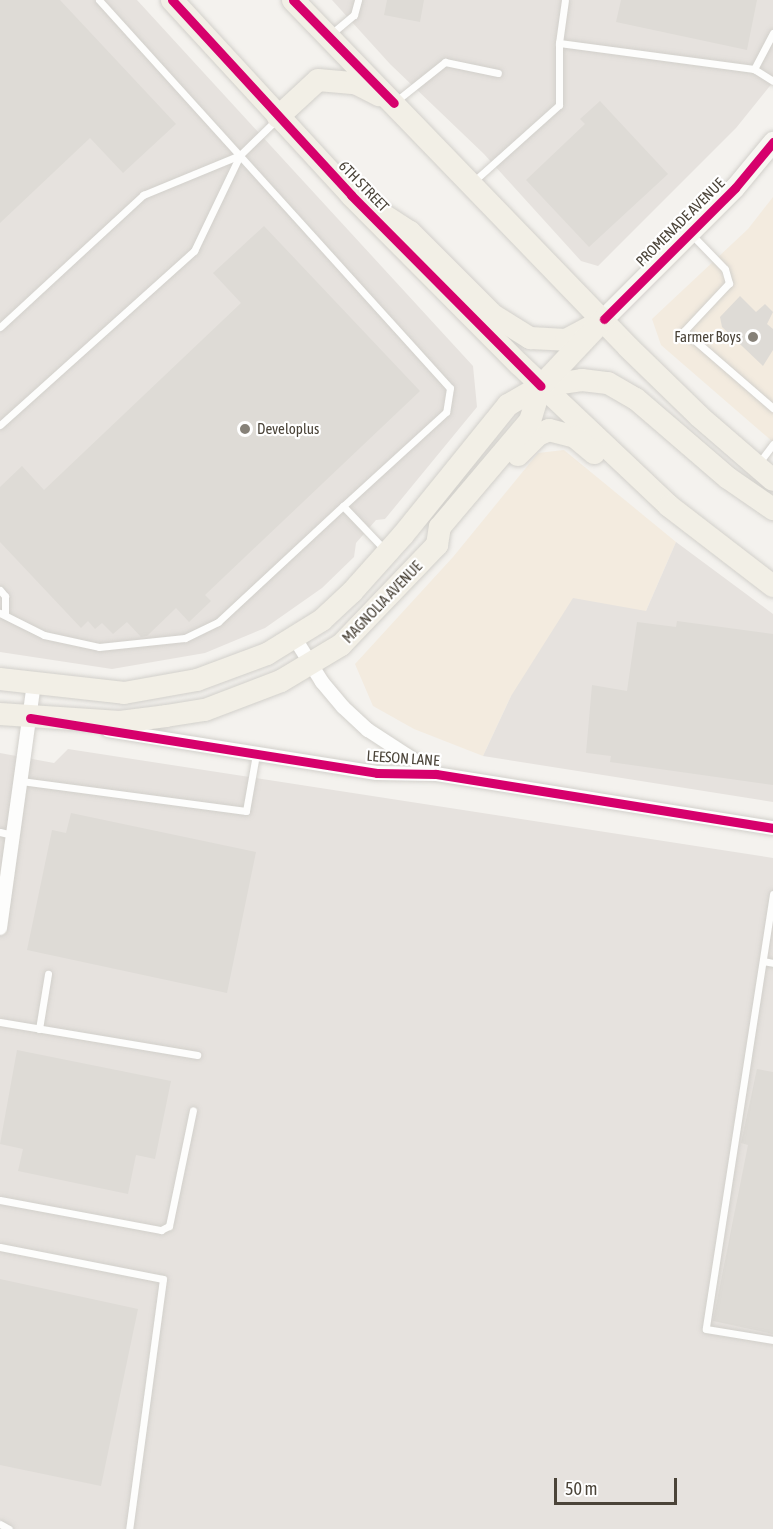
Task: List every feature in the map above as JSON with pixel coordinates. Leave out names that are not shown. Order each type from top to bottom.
[{"type":"main road","name":"6TH STREET","points":[[172,0],[351,195],[541,386]]},
{"type":"main road","points":[[293,0],[700,417],[764,473]]},
{"type":"main road","points":[[278,117],[318,80],[355,83],[394,103]]},
{"type":"main road","name":"PROMENADE AVENUE","points":[[604,319],[735,188],[773,142]]},
{"type":"main road","points":[[351,195],[410,232],[493,315],[530,338],[566,340],[604,319]]},
{"type":"main road","name":"MAGNOLIA AVENUE","points":[[0,679],[124,693],[197,680],[267,654],[322,620],[388,553],[508,405],[541,386],[604,319]]},
{"type":"main road","points":[[541,386],[582,380],[608,383],[636,399],[728,478],[773,509]]},
{"type":"main road","points":[[541,386],[669,507]]},
{"type":"main road","name":"MAGNOLIA AVENUE","points":[[0,714],[30,718],[120,722],[205,710],[281,681],[341,645],[437,545],[440,526],[530,421],[541,386]]},
{"type":"main road","points":[[437,545],[454,534],[526,445],[549,430],[574,436],[621,477],[669,507],[773,586]]},
{"type":"street","name":"LEESON LANE","points":[[294,637],[310,663],[343,707],[368,730],[436,774]]},
{"type":"street","points":[[0,928],[6,833],[21,781],[34,684]]},
{"type":"street","name":"LEESON LANE","points":[[30,718],[377,772],[436,774],[773,828]]},
{"type":"lane","points":[[0,590],[5,596],[2,614],[44,635],[99,647],[185,638],[218,622],[446,412],[450,388],[99,0]]},
{"type":"lane","points":[[329,36],[354,15],[358,0]]},
{"type":"lane","points":[[472,183],[559,105],[559,43],[565,0]]},
{"type":"lane","points":[[754,69],[773,33]]},
{"type":"lane","points":[[559,43],[754,69],[773,81]]},
{"type":"lane","points":[[394,103],[445,62],[498,73]]},
{"type":"lane","points":[[0,425],[194,251],[240,155],[278,117]]},
{"type":"lane","points":[[0,327],[143,195],[240,155]]},
{"type":"lane","points":[[690,233],[729,278],[684,331],[773,408]]},
{"type":"lane","points":[[764,473],[773,444]]},
{"type":"lane","points":[[343,506],[388,553]]},
{"type":"lane","points":[[21,781],[246,811],[256,754]]},
{"type":"lane","points":[[773,894],[706,1329],[773,1340]]},
{"type":"lane","points":[[763,961],[773,963]]},
{"type":"lane","points":[[39,1029],[48,974]]},
{"type":"lane","points":[[0,1022],[197,1055]]},
{"type":"lane","points":[[0,1200],[161,1230],[169,1226],[193,1110]]},
{"type":"lane","points":[[0,1247],[163,1279],[129,1529]]},
{"type":"lane","points":[[0,1524],[9,1529]]},
{"type":"shaded area","points":[[0,0],[137,0],[473,366],[477,407],[385,519],[376,520],[356,543],[354,557],[322,588],[265,628],[205,653],[112,669],[0,652]]},
{"type":"shaded area","points":[[332,0],[773,0],[773,82],[736,128],[598,266],[581,261],[484,154],[390,64]]},
{"type":"shaded area","points":[[773,197],[773,442],[661,345],[652,319],[748,229]]},
{"type":"shaded area","points":[[564,450],[676,542],[646,611],[511,696],[483,756],[414,729],[373,706],[355,664],[453,557],[538,453]]},
{"type":"shaded area","points":[[676,542],[773,614],[773,802],[483,756],[511,696],[573,598],[646,611]]},
{"type":"shaded area","points":[[68,749],[773,858],[773,1529],[0,1529],[0,753],[54,763]]},
{"type":"building","points":[[0,0],[60,0],[176,124],[123,173],[90,138],[0,223]]},
{"type":"building","points":[[387,0],[424,0],[420,22],[384,15]]},
{"type":"building","points":[[621,0],[757,0],[747,50],[616,22]]},
{"type":"building","points":[[600,101],[668,174],[589,247],[526,180],[585,124],[580,119]]},
{"type":"building","name":"Developlus","points":[[264,226],[420,391],[205,595],[211,601],[189,622],[176,608],[147,636],[141,637],[127,622],[113,634],[102,623],[95,629],[88,621],[81,628],[0,542],[0,487],[22,466],[44,490],[241,303],[213,273]]},
{"type":"building","name":"Farmer Boys","points":[[740,296],[756,312],[765,304],[773,312],[767,324],[773,329],[773,350],[763,366],[722,327],[720,317]]},
{"type":"building","points":[[677,621],[773,634],[773,785],[610,762],[611,756],[586,753],[592,685],[627,691],[637,622],[676,627]]},
{"type":"building","points":[[71,813],[256,852],[227,993],[27,950],[52,830],[66,833]]},
{"type":"building","points":[[17,1050],[171,1081],[155,1159],[136,1155],[128,1194],[18,1171],[23,1149],[0,1144]]},
{"type":"building","points":[[757,1069],[773,1072],[773,1334],[713,1321],[748,1145],[741,1143]]},
{"type":"building","points":[[0,1279],[138,1309],[101,1486],[0,1465]]},
{"type":"cycle path","points":[[172,0],[351,195],[541,386]]},
{"type":"cycle path","points":[[293,0],[394,103]]},
{"type":"cycle path","points":[[604,319],[735,188],[773,142]]},
{"type":"cycle path","points":[[30,718],[377,773],[436,774],[773,828]]},
{"type":"place","name":"Farmer Boys","points":[[753,337]]},
{"type":"place","name":"Developlus","points":[[245,429]]}]
